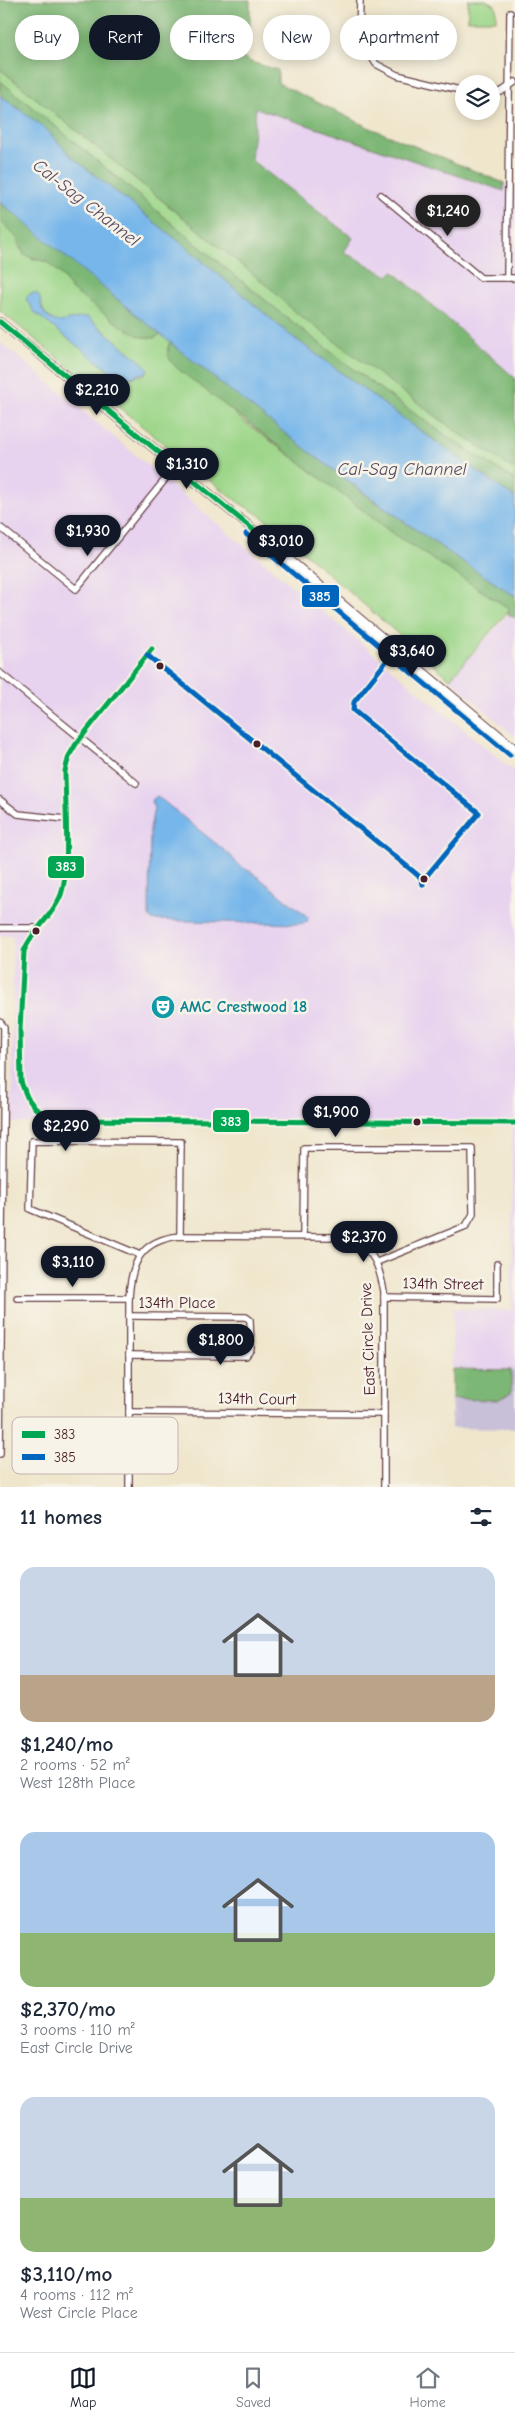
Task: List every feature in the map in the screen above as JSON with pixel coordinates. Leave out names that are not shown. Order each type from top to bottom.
[{"type":"main road","points":[[0,322],[515,749]]},
{"type":"street","points":[[360,0],[359,36],[376,64],[397,75],[455,89]]},
{"type":"street","points":[[507,278],[510,13]]},
{"type":"street","points":[[500,90],[508,88],[515,82]]},
{"type":"street","points":[[381,194],[481,278],[515,278]]},
{"type":"street","points":[[0,530],[1,528],[76,588],[176,466]]},
{"type":"street","points":[[0,673],[136,783]]},
{"type":"street","points":[[0,800],[18,814],[65,819]]},
{"type":"street","points":[[0,928],[36,928]]},
{"type":"street","points":[[0,1454],[2,1024]]},
{"type":"street","points":[[129,1417],[130,1275],[140,1255],[30,1209],[32,1142],[181,1142],[180,1236]]},
{"type":"street","points":[[303,1236],[304,1148],[472,1148],[471,1221],[466,1226],[378,1262]]},
{"type":"street","name":"East Circle Drive","points":[[140,1255],[160,1239],[180,1236],[303,1236],[332,1237],[348,1240],[362,1247],[378,1262],[384,1296],[384,1487]]},
{"type":"street","name":"134th Street","points":[[384,1296],[497,1299],[497,1264]]},
{"type":"street","points":[[17,1298],[129,1298]]},
{"type":"street","name":"134th Place","points":[[129,1316],[246,1317],[250,1320],[250,1349],[246,1356],[129,1355]]},
{"type":"street","name":"134th Court","points":[[129,1412],[384,1414]]},
{"type":"street","points":[[129,1474],[129,1487]]},
{"type":"shaded area","points":[[256,108],[503,191],[504,183],[513,186],[513,194],[515,195],[515,378],[394,271],[388,276],[343,251],[353,239],[251,160]]},
{"type":"shaded area","points":[[0,342],[515,772],[515,1370],[452,1369],[453,1309],[512,1310],[512,1126],[12,1123],[13,936],[0,936]]},
{"type":"shaded area","points":[[508,614],[515,618],[515,737],[450,679]]},
{"type":"shaded area","points":[[511,1370],[515,1370],[515,1429],[451,1428],[452,1399],[497,1400],[511,1393]]},
{"type":"green space","points":[[0,0],[250,0],[250,15],[170,15],[170,60],[248,60],[278,70],[278,83],[368,127],[504,183],[504,191],[256,108],[251,160],[353,238],[344,252],[388,276],[393,271],[515,378],[515,470],[456,431],[290,308],[270,288],[0,69]]},
{"type":"green space","points":[[468,0],[486,0],[496,6],[496,20],[468,20]]},
{"type":"green space","points":[[0,69],[270,288],[290,308],[456,431],[515,470],[515,480],[446,436],[380,389],[251,289],[0,81]]},
{"type":"green space","points":[[0,81],[315,340],[446,436],[515,480],[515,498],[289,334],[181,243],[73,158],[46,129],[0,95]]},
{"type":"green space","points":[[0,202],[162,334],[154,338],[141,337],[121,326],[72,290],[61,274],[47,262],[24,255],[17,238],[0,221]]},
{"type":"green space","points":[[0,221],[17,238],[20,249],[31,258],[47,262],[61,274],[72,290],[154,338],[162,334],[170,341],[167,351],[243,421],[356,503],[392,533],[510,609],[450,679],[264,518],[238,502],[206,478],[0,311]],"holes":[[[26,299],[40,299],[46,314],[58,323],[87,317],[144,364],[147,372],[143,375],[124,379],[111,372]]]},
{"type":"green space","points":[[170,341],[367,496],[515,596],[515,618],[508,614],[510,609],[392,533],[178,369],[172,363],[169,356]]},
{"type":"green space","points":[[452,1369],[511,1370],[511,1393],[497,1400],[452,1399]]},
{"type":"water","name":"Cal-Sag Channel","points":[[0,95],[46,129],[73,158],[181,243],[289,334],[515,498],[515,596],[381,505],[316,457],[188,357],[0,202]]},
{"type":"water","points":[[36,293],[43,311],[48,317],[58,322],[64,322],[87,317],[144,364],[148,368],[147,372],[124,379],[111,372],[35,313],[26,299],[30,294]]},
{"type":"water","points":[[157,796],[230,855],[238,865],[253,873],[308,917],[307,922],[299,924],[152,920],[149,916],[150,829],[154,808],[151,801]]},
{"type":"transit line","name":"383","points":[[0,322],[261,536]]},
{"type":"transit line","name":"385","points":[[246,534],[510,755]]},
{"type":"transit line","name":"383","points":[[152,649],[76,744],[69,756],[65,771],[66,854],[63,886],[60,897],[52,911],[24,951],[20,1030],[21,1082],[27,1097],[35,1108],[45,1115],[68,1120],[515,1123]]},
{"type":"transit line","name":"385","points":[[396,649],[354,702],[353,710],[479,813],[424,879]]},
{"type":"transit line","name":"385","points":[[147,655],[414,872],[422,879],[423,885]]},
{"type":"place","name":"AMC Crestwood 18","points":[[163,1007]]}]
